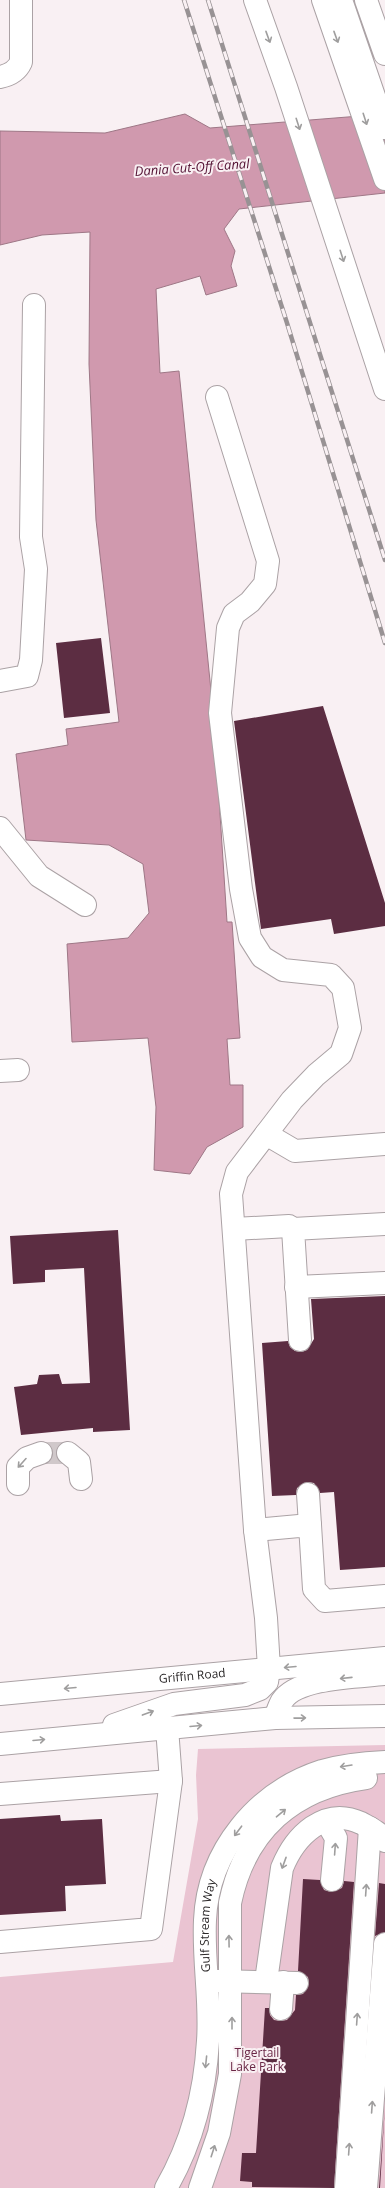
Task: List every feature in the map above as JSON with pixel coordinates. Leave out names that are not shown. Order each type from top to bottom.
[{"type":"main road","points":[[0,77],[12,73],[18,68],[21,62],[21,0]]},
{"type":"main road","points":[[255,0],[286,87],[385,389]]},
{"type":"main road","points":[[323,0],[385,128]]},
{"type":"main road","points":[[341,0],[385,179]]},
{"type":"main road","points":[[366,0],[385,54]]},
{"type":"main road","points":[[0,681],[27,676],[31,660],[36,569],[31,537],[34,305]]},
{"type":"main road","points":[[85,1736],[174,1704],[246,1695],[260,1690],[267,1682],[269,1669],[266,1618],[255,1530],[231,1194],[237,1172],[292,1100],[316,1075],[341,1054],[350,1028],[344,988],[331,975],[284,970],[262,957],[250,938],[241,890],[220,713],[228,628],[234,614],[250,602],[265,584],[268,561],[218,397]]},
{"type":"main road","points":[[0,828],[39,876],[85,905]]},
{"type":"main road","points":[[266,1134],[295,1151],[385,1144]]},
{"type":"main road","points":[[234,1229],[288,1226],[293,1229],[385,1224]]},
{"type":"main road","points":[[293,1229],[300,1340]]},
{"type":"main road","points":[[296,1287],[385,1283]]},
{"type":"main road","points":[[68,1453],[79,1462],[81,1479]]},
{"type":"main road","points":[[18,1484],[18,1467],[27,1458],[42,1454]]},
{"type":"main road","points":[[308,1494],[314,1589],[325,1601],[385,1596]]},
{"type":"main road","points":[[255,1530],[310,1525]]},
{"type":"main road","name":"Griffin Road","points":[[0,1694],[385,1658]]},
{"type":"main road","points":[[275,1718],[282,1700],[296,1689],[324,1680],[385,1674]]},
{"type":"main road","points":[[0,1744],[275,1718],[385,1716]]},
{"type":"main road","points":[[0,1942],[151,1929],[171,1781],[167,1728]]},
{"type":"main road","name":"Gulf Stream Way","points":[[169,2183],[192,2130],[205,2073],[208,2040],[204,1946],[207,1898],[212,1879],[227,1846],[250,1815],[277,1792],[308,1776],[342,1766],[385,1762]]},
{"type":"main road","name":"Gulf Stream Way","points":[[200,2188],[219,2133],[226,2105],[232,2048],[230,1903],[234,1884],[241,1864],[254,1841],[283,1811],[302,1798],[323,1788],[344,1781],[385,1778]]},
{"type":"main road","points":[[0,1794],[171,1781]]},
{"type":"main road","points":[[281,2009],[282,1868],[289,1851],[297,1839],[313,1826],[332,1818],[352,1819],[378,1834],[346,2188]]},
{"type":"main road","points":[[326,1821],[336,1838],[332,1880]]},
{"type":"main road","points":[[366,2188],[385,1944]]},
{"type":"main road","points":[[206,1981],[231,1980],[282,1982]]},
{"type":"main road","points":[[169,2183],[195,2188]]},
{"type":"green space","name":"Tigertail Lake Park","points":[[385,1745],[385,2188],[0,2188],[0,1977],[173,1962],[198,1819],[196,1775],[198,1749]]},
{"type":"water","name":"Dania Cut-Off Canal","points":[[185,114],[210,128],[385,114],[385,193],[239,209],[224,229],[235,251],[231,266],[237,286],[206,295],[200,276],[156,289],[160,373],[179,371],[214,721],[227,922],[232,922],[240,1038],[227,1039],[230,1085],[243,1085],[243,1127],[207,1147],[190,1174],[154,1170],[156,1107],[148,1038],[72,1042],[67,944],[128,938],[149,913],[143,864],[109,845],[26,840],[16,754],[68,745],[66,729],[119,722],[96,520],[89,364],[90,232],[42,235],[0,245],[0,131],[105,133]]},
{"type":"building","points":[[101,638],[110,713],[64,718],[56,643]]},
{"type":"building","points":[[323,706],[385,903],[385,926],[334,934],[331,919],[261,929],[234,721]]},
{"type":"building","points":[[118,1230],[130,1430],[93,1432],[93,1428],[21,1435],[14,1387],[37,1384],[39,1375],[59,1374],[62,1384],[90,1383],[84,1268],[45,1270],[45,1282],[13,1284],[10,1236]]},
{"type":"building","points":[[385,1296],[385,1567],[340,1570],[334,1492],[320,1493],[314,1483],[307,1482],[297,1488],[296,1495],[272,1496],[262,1343],[288,1341],[290,1347],[295,1351],[301,1352],[307,1350],[314,1339],[311,1299]]},
{"type":"building","points":[[60,1815],[61,1821],[102,1819],[106,1884],[65,1886],[66,1911],[0,1915],[0,1819]]},
{"type":"building","points":[[303,1879],[320,1880],[324,1890],[331,1892],[342,1888],[344,1881],[354,1882],[334,2188],[252,2187],[252,2182],[240,2181],[242,2153],[256,2153],[265,2008],[269,2008],[270,2015],[274,2020],[287,2020],[295,2010],[296,1995],[303,1994],[309,1984],[308,1977],[298,1971]]},
{"type":"building","points":[[379,1883],[385,1884],[385,1932],[375,1936]]},
{"type":"building","points":[[385,2105],[380,2188],[379,2188]]},
{"type":"tunnel","points":[[41,1453],[68,1453]]},
{"type":"railway","points":[[184,0],[287,323],[385,643]]},
{"type":"railway","points":[[208,0],[385,560]]}]
